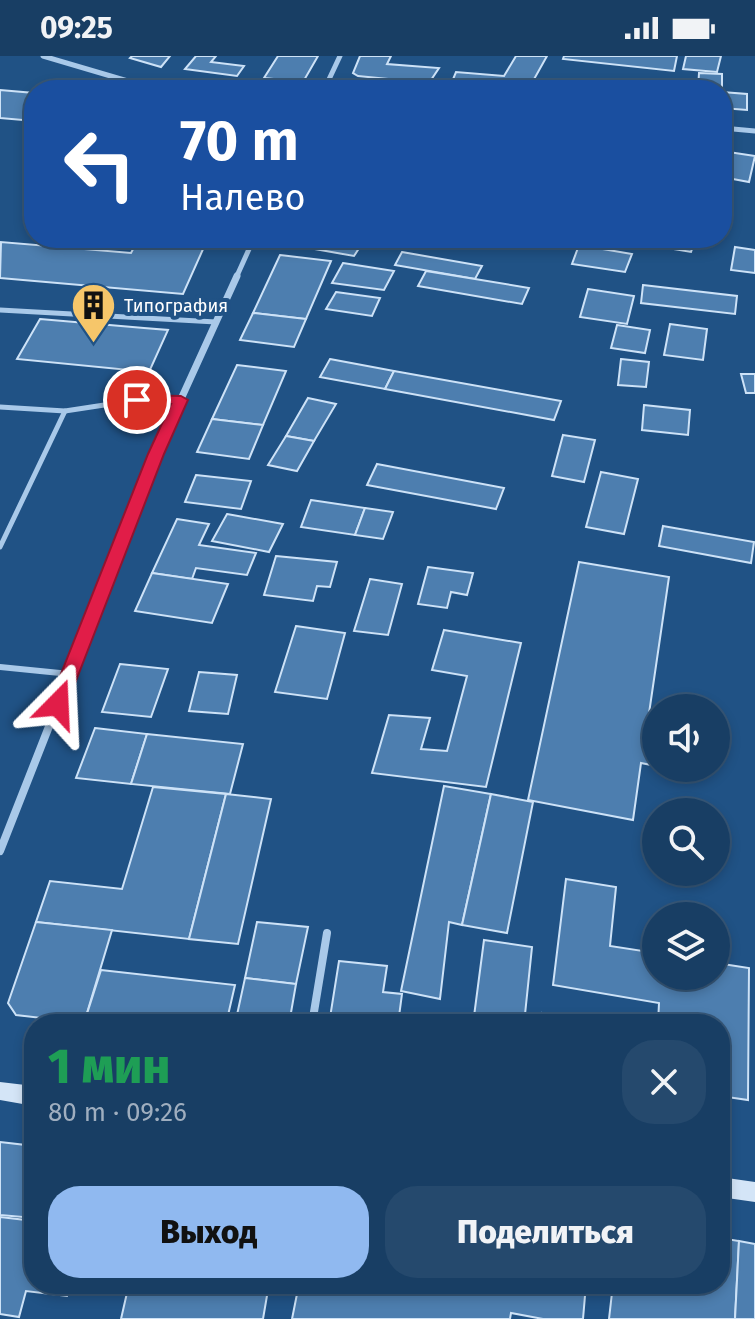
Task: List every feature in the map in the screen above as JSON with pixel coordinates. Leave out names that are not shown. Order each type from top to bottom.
[{"type":"main road","points":[[0,1091],[24,1095]]},
{"type":"main road","points":[[730,1188],[755,1192]]},
{"type":"street","points":[[43,56],[124,80]]},
{"type":"street","points":[[329,80],[340,56]]},
{"type":"street","points":[[732,129],[755,131]]},
{"type":"street","points":[[0,851],[156,454],[249,248]]},
{"type":"lane","points":[[0,310],[216,322]]},
{"type":"lane","points":[[0,407],[65,411],[137,400],[181,400]]},
{"type":"lane","points":[[0,547],[65,411]]},
{"type":"lane","points":[[0,667],[70,674]]},
{"type":"lane","points":[[314,1014],[327,933]]},
{"type":"building","points":[[170,56],[161,67],[130,58]]},
{"type":"building","points":[[196,56],[216,56],[211,62],[244,66],[237,76],[185,69]]},
{"type":"building","points":[[278,56],[318,56],[304,80],[264,78]]},
{"type":"building","points":[[360,56],[391,56],[387,64],[439,68],[431,80],[399,80],[353,73]]},
{"type":"building","points":[[516,56],[547,56],[534,80],[453,80],[456,72],[504,76]]},
{"type":"building","points":[[564,56],[677,56],[674,71],[563,59]]},
{"type":"building","points":[[686,56],[721,56],[717,72],[683,69]]},
{"type":"building","points":[[699,73],[722,74],[722,80],[699,80]]},
{"type":"building","points":[[0,90],[24,92],[24,120],[0,118]]},
{"type":"building","points":[[732,93],[747,94],[747,110],[732,109]]},
{"type":"building","points":[[732,153],[755,156],[749,182],[732,179]]},
{"type":"building","points":[[1,242],[24,244],[24,248],[131,253],[134,248],[204,248],[183,294],[0,278]]},
{"type":"building","points":[[735,247],[755,250],[755,273],[731,270]]},
{"type":"building","points":[[309,248],[359,248],[354,256]]},
{"type":"building","points":[[578,248],[632,254],[625,272],[572,264]]},
{"type":"building","points":[[667,248],[692,248],[691,252]]},
{"type":"building","points":[[402,252],[482,266],[475,279],[395,265]]},
{"type":"building","points":[[280,255],[331,261],[306,319],[253,313]]},
{"type":"building","points":[[343,263],[394,271],[384,290],[332,283]]},
{"type":"building","points":[[426,271],[529,288],[522,304],[418,286]]},
{"type":"building","points":[[643,285],[737,296],[735,314],[641,303]]},
{"type":"building","points":[[588,289],[634,296],[627,324],[580,317]]},
{"type":"building","points":[[336,292],[380,298],[372,316],[326,309]]},
{"type":"building","points":[[253,313],[306,319],[294,347],[240,340]]},
{"type":"building","name":"Типография","points":[[40,319],[168,330],[149,372],[17,359]]},
{"type":"building","points":[[670,324],[707,329],[703,360],[664,355]]},
{"type":"building","points":[[617,325],[650,330],[645,353],[611,348]]},
{"type":"building","points":[[330,359],[394,371],[385,389],[320,377]]},
{"type":"building","points":[[621,359],[649,362],[646,387],[618,385]]},
{"type":"building","points":[[237,365],[286,371],[263,425],[212,419]]},
{"type":"building","points":[[394,371],[561,401],[554,420],[385,389]]},
{"type":"building","points":[[741,374],[755,374],[755,393],[746,393]]},
{"type":"building","points":[[308,398],[336,404],[314,441],[286,436]]},
{"type":"building","points":[[644,405],[690,410],[688,435],[642,430]]},
{"type":"building","points":[[212,419],[263,425],[249,459],[197,452]]},
{"type":"building","points":[[563,435],[595,440],[584,482],[552,476]]},
{"type":"building","points":[[286,436],[314,441],[297,471],[268,465]]},
{"type":"building","points":[[377,464],[504,488],[496,509],[367,485]]},
{"type":"building","points":[[601,472],[638,479],[624,534],[586,527]]},
{"type":"building","points":[[196,475],[251,481],[241,509],[185,502]]},
{"type":"building","points":[[311,500],[365,508],[355,535],[301,527]]},
{"type":"building","points":[[365,508],[393,512],[383,539],[355,535]]},
{"type":"building","points":[[227,514],[283,524],[269,552],[212,541]]},
{"type":"building","points":[[177,519],[209,524],[199,545],[256,553],[247,575],[196,568],[192,579],[152,573]]},
{"type":"building","points":[[663,526],[754,542],[751,563],[659,546]]},
{"type":"building","points":[[276,556],[337,562],[330,587],[317,586],[313,601],[264,595]]},
{"type":"building","points":[[579,562],[669,577],[652,694],[642,694],[642,763],[633,820],[528,800]]},
{"type":"building","points":[[428,567],[473,573],[467,595],[451,592],[447,608],[418,604]]},
{"type":"building","points":[[152,573],[228,584],[212,623],[135,611]]},
{"type":"building","points":[[370,579],[402,584],[388,635],[354,631]]},
{"type":"building","points":[[296,626],[345,633],[327,699],[275,692]]},
{"type":"building","points":[[444,630],[521,643],[486,787],[372,773],[389,715],[430,718],[421,749],[447,751],[467,676],[432,670]]},
{"type":"building","points":[[120,664],[168,669],[151,717],[102,712]]},
{"type":"building","points":[[199,672],[237,675],[228,714],[189,711]]},
{"type":"building","points":[[95,728],[147,734],[131,784],[76,778]]},
{"type":"building","points":[[147,734],[243,744],[230,794],[131,784]]},
{"type":"building","points":[[444,786],[491,794],[462,925],[449,922],[440,999],[401,991]]},
{"type":"building","points":[[153,787],[226,794],[189,939],[36,922],[50,881],[122,889]]},
{"type":"building","points":[[226,794],[271,799],[238,944],[189,939]]},
{"type":"building","points":[[491,794],[533,802],[507,933],[462,925]]},
{"type":"building","points":[[566,879],[616,887],[610,946],[642,951],[642,990],[730,990],[730,965],[749,968],[748,1100],[730,1097],[730,1014],[658,1014],[659,1003],[553,985]]},
{"type":"building","points":[[36,922],[112,930],[87,1014],[16,1015],[8,1003]]},
{"type":"building","points":[[257,922],[308,927],[296,984],[245,978]]},
{"type":"building","points":[[484,940],[532,947],[525,1014],[474,1014]]},
{"type":"building","points":[[339,961],[387,966],[383,992],[402,994],[399,1014],[331,1014]]},
{"type":"building","points":[[101,970],[235,985],[228,1014],[87,1014]]},
{"type":"building","points":[[245,978],[296,984],[291,1014],[237,1014]]},
{"type":"building","points":[[0,1142],[24,1145],[24,1217],[0,1215]]},
{"type":"building","points":[[0,1217],[24,1220],[25,1294],[19,1317],[0,1314]]},
{"type":"building","points":[[730,1240],[739,1241],[735,1319],[609,1319],[612,1294],[730,1294]]},
{"type":"building","points":[[739,1241],[755,1244],[755,1319],[735,1319]]},
{"type":"building","points":[[127,1294],[267,1294],[263,1319],[121,1319]]},
{"type":"building","points":[[297,1294],[585,1294],[583,1319],[543,1319],[511,1313],[510,1319],[292,1319]]},
{"type":"place","name":"Типография","points":[[93,345]]},
{"type":"route","points":[[58,704],[156,454],[181,400],[137,400]]}]
